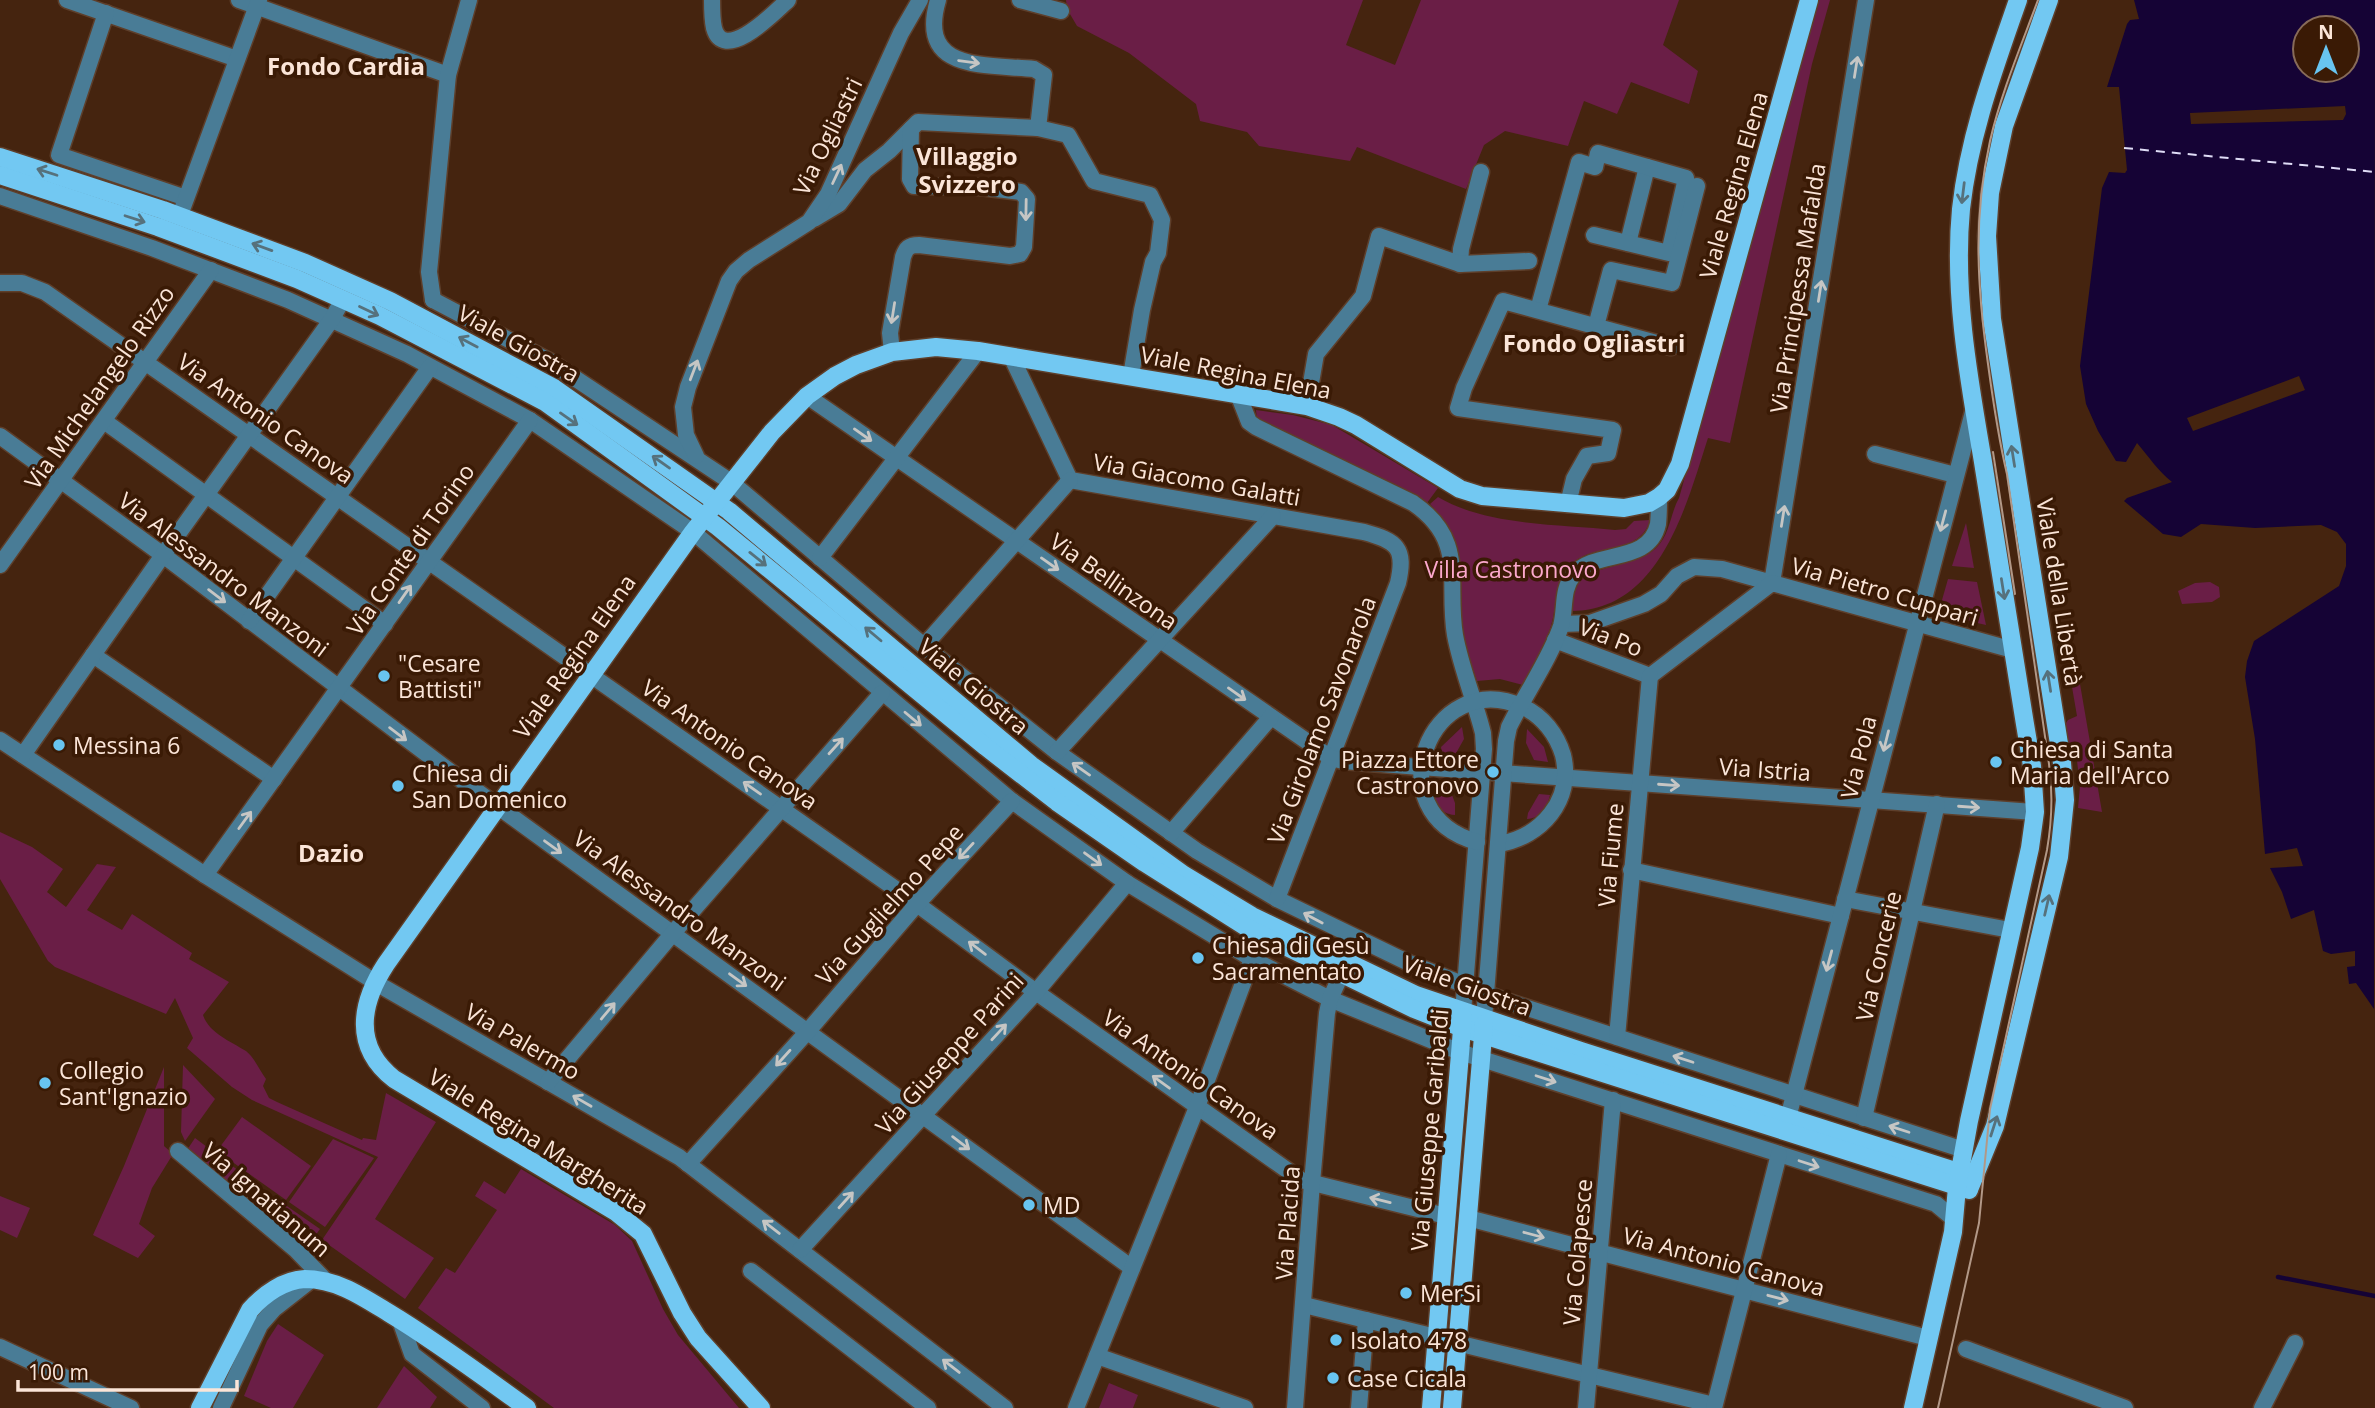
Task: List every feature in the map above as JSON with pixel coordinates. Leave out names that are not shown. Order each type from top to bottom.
[{"type":"main road","name":"Viale Regina Elena","points":[[374,981],[590,674],[731,482],[772,432],[807,396],[856,365],[892,352],[936,347],[1011,356],[1307,406],[1356,425],[1469,494],[1624,508],[1649,503],[1659,497],[1667,490],[1680,464],[1810,0]]},
{"type":"main road","name":"Viale della Libertà","points":[[1913,1408],[1961,1197],[1964,1150],[2030,848],[2035,812],[2032,766],[1974,408],[1960,285],[1961,210],[1969,156],[1976,126],[2018,0]]},
{"type":"main road","name":"Viale della Libertà","points":[[1961,1197],[1995,1126],[2059,857],[2064,814],[2062,763],[1992,319],[1987,236],[1990,193],[2004,126],[2049,0]]},
{"type":"main road","name":"Viale Giostra","points":[[0,157],[180,216],[305,263],[423,319],[561,392],[716,502],[1004,743],[1184,875],[1252,916],[1463,1020]]},
{"type":"main road","name":"Viale Giostra","points":[[0,175],[158,227],[297,279],[380,316],[545,402],[705,517],[1057,802],[1179,886],[1246,927],[1414,1009],[1484,1027],[1961,1197]]},
{"type":"main road","name":"Viale Regina Margherita","points":[[374,981],[366,1004],[366,1035],[371,1052],[383,1069],[414,1092],[616,1212],[638,1228],[698,1338],[761,1408]]},
{"type":"main road","name":"Via Giuseppe Garibaldi","points":[[1430,1408],[1463,1020]]},
{"type":"main road","name":"Viale Giostra","points":[[1484,1027],[1788,1118],[1961,1197]]},
{"type":"main road","name":"Via Giuseppe Garibaldi","points":[[1452,1408],[1484,1027]]},
{"type":"main road","points":[[200,1408],[250,1310],[281,1285],[293,1280],[319,1280],[356,1293],[432,1339],[527,1408]]},
{"type":"street","points":[[67,0],[237,59]]},
{"type":"street","points":[[239,0],[258,3],[449,75]]},
{"type":"street","points":[[423,319],[433,300],[429,272],[449,75],[469,0]]},
{"type":"street","points":[[715,3],[713,26],[720,37],[739,40],[788,0]]},
{"type":"street","points":[[1020,0],[1061,11]]},
{"type":"street","name":"Via Principessa Mafalda","points":[[1772,583],[1866,0]]},
{"type":"street","points":[[180,216],[258,3]]},
{"type":"street","points":[[918,3],[936,7],[934,36],[946,54],[959,61],[1041,72],[1045,82],[1038,128]]},
{"type":"street","name":"Via Ogliastri","points":[[697,458],[686,435],[683,407],[688,387],[729,281],[749,260],[809,222],[828,194],[901,33],[918,3]]},
{"type":"street","points":[[106,13],[59,155],[186,198]]},
{"type":"street","points":[[809,222],[839,204],[865,170],[918,122],[1038,128],[1068,135],[1094,181],[1150,195],[1161,220],[1158,253],[1153,262],[1142,310],[1131,376]]},
{"type":"street","points":[[892,352],[890,333],[902,257],[911,245],[1016,256],[1024,247],[1027,199],[1021,192],[914,186],[908,173],[911,129]]},
{"type":"street","points":[[1538,310],[1578,162],[1595,167],[1598,153],[1686,178],[1669,253],[1594,235]]},
{"type":"street","points":[[1628,243],[1647,167]]},
{"type":"street","points":[[1460,264],[1461,249],[1481,172]]},
{"type":"street","points":[[1596,326],[1611,270],[1672,283],[1697,186]]},
{"type":"street","points":[[0,196],[211,270],[332,319],[530,420],[693,532],[1012,801],[1127,883],[1252,959],[1330,999],[1460,1052],[1936,1204],[1961,1197]]},
{"type":"street","points":[[1307,406],[1316,354],[1363,296],[1379,236],[1460,264],[1529,261]]},
{"type":"street","name":"Via Michelangelo Rizzo","points":[[0,565],[211,270]]},
{"type":"street","name":"Via Antonio Canova","points":[[0,283],[22,283],[45,292],[917,904],[1301,1180],[1446,1216]]},
{"type":"street","points":[[23,755],[332,319],[343,299]]},
{"type":"street","points":[[433,300],[549,361],[731,482]]},
{"type":"street","points":[[1568,504],[1574,479],[1587,456],[1608,453],[1613,430],[1458,408],[1464,388],[1503,301],[1671,347]]},
{"type":"street","points":[[820,558],[978,351]]},
{"type":"street","name":"Via Giacomo Galatti","points":[[1011,356],[1070,480],[1376,535],[1395,545],[1401,556]]},
{"type":"street","points":[[249,621],[430,367]]},
{"type":"street","name":"Via Giuseppe Garibaldi","points":[[1238,394],[1250,422],[1256,427],[1398,495],[1431,518],[1446,542],[1452,563],[1455,632],[1483,733],[1463,1020]]},
{"type":"street","name":"Via Bellinzona","points":[[807,396],[1331,758],[1504,773]]},
{"type":"street","name":"Via Pola","points":[[1788,1118],[1974,408]]},
{"type":"street","name":"Via Conte di Torino","points":[[205,875],[530,420]]},
{"type":"street","points":[[104,421],[385,624]]},
{"type":"street","name":"Via Alessandro Manzoni","points":[[2,443],[61,481],[163,555],[498,807],[1132,1268]]},
{"type":"street","points":[[1875,454],[1955,475]]},
{"type":"street","points":[[923,646],[1070,480]]},
{"type":"street","name":"Viale Giostra","points":[[731,482],[923,646],[1057,752],[1171,833],[1277,899],[1409,963],[1486,993],[1964,1150]]},
{"type":"street","name":"Via Giuseppe Garibaldi","points":[[1484,1027],[1509,727],[1562,624],[1565,593],[1572,576],[1587,565],[1626,554],[1643,546],[1655,531],[1658,522],[1659,497]]},
{"type":"street","points":[[1057,752],[1273,516]]},
{"type":"street","name":"Via Girolamo Savonarola","points":[[1277,899],[1398,583],[1401,556]]},
{"type":"street","points":[[1562,624],[1590,623],[1643,604],[1661,594],[1685,570],[1693,567],[1722,569],[1772,583]]},
{"type":"street","name":"Via Pietro Cuppari","points":[[1650,677],[1772,583],[2013,650]]},
{"type":"street","name":"Via Po","points":[[1555,640],[1650,677]]},
{"type":"street","points":[[93,655],[274,779]]},
{"type":"street","name":"Via Fiume","points":[[1617,1037],[1650,677]]},
{"type":"street","points":[[548,1082],[673,933],[882,693]]},
{"type":"street","points":[[1477,842],[1453,833],[1434,815],[1415,767],[1433,731],[1473,697],[1505,702],[1522,700],[1554,734],[1571,778],[1545,822],[1525,837],[1499,844]]},
{"type":"street","points":[[1171,833],[1271,717]]},
{"type":"street","name":"Via Palermo","points":[[0,740],[205,875],[374,981],[688,1164],[1002,1407]]},
{"type":"street","name":"Via Istria","points":[[1504,773],[2035,812]]},
{"type":"street","name":"Via Guglielmo Pepe","points":[[688,1164],[808,1031],[917,904],[1012,801]]},
{"type":"street","name":"Via Concerie","points":[[1864,1118],[1937,804]]},
{"type":"street","points":[[1632,870],[1841,916]]},
{"type":"street","name":"Via Giuseppe Parini","points":[[800,1251],[1036,992],[1127,883]]},
{"type":"street","points":[[1845,899],[2010,930]]},
{"type":"street","points":[[1076,1408],[1252,959]]},
{"type":"street","name":"Via Placida","points":[[1296,1408],[1312,1183],[1330,999],[1341,975]]},
{"type":"street","name":"Via Colapesce","points":[[1586,1408],[1613,1100]]},
{"type":"street","name":"Via Ignatianum","points":[[178,1151],[295,1249],[319,1280]]},
{"type":"street","points":[[1457,1343],[1714,1407],[1779,1154]]},
{"type":"street","name":"Via Antonio Canova","points":[[1468,1218],[1928,1338]]},
{"type":"street","points":[[751,1271],[928,1408]]},
{"type":"street","points":[[221,1408],[260,1325],[280,1304],[319,1280]]},
{"type":"street","points":[[1304,1305],[1436,1337]]},
{"type":"street","points":[[400,1320],[412,1354],[482,1408]]},
{"type":"street","points":[[1359,1408],[1366,1320]]},
{"type":"street","points":[[2262,1408],[2295,1343]]},
{"type":"street","points":[[0,1347],[131,1408]]},
{"type":"street","points":[[1966,1349],[2123,1408]]},
{"type":"street","points":[[1097,1356],[1245,1408]]},
{"type":"green space","points":[[1066,0],[1363,0],[1346,45],[1395,65],[1421,0],[1679,0],[1663,45],[1698,71],[1689,104],[1631,82],[1617,114],[1584,101],[1568,146],[1505,131],[1484,145],[1466,189],[1357,147],[1350,161],[1259,146],[1247,132],[1200,121],[1196,104],[1129,53],[1077,26],[1067,9]]},
{"type":"green space","points":[[1819,0],[1830,0],[1812,64],[1730,443],[1708,438],[1678,523],[1665,550],[1648,574],[1627,594],[1602,606],[1571,611],[1575,589],[1581,581],[1600,570],[1647,555],[1661,543],[1667,531],[1679,498]]},
{"type":"green space","points":[[1256,410],[1293,415],[1332,425],[1438,488],[1427,503],[1402,488],[1257,421]]},
{"type":"green space","name":"Villa Castronovo","points":[[1438,497],[1478,514],[1524,522],[1615,530],[1626,529],[1634,521],[1650,520],[1637,539],[1583,556],[1567,569],[1559,584],[1548,634],[1523,685],[1500,679],[1477,681],[1467,652],[1463,629],[1457,547],[1452,534],[1430,504]]},
{"type":"green space","points":[[1966,523],[1974,568],[1952,566]]},
{"type":"green space","points":[[1948,579],[1977,582],[1986,625],[1938,614]]},
{"type":"green space","points":[[2210,582],[2219,587],[2220,597],[2212,602],[2182,604],[2178,591],[2195,583]]},
{"type":"green space","points":[[2080,684],[2102,812],[2078,808],[2080,786],[2076,752],[2069,749],[2062,729],[2068,720],[2077,716],[2072,687]]},
{"type":"green space","points":[[1462,727],[1464,739],[1455,755],[1442,755],[1441,747]]},
{"type":"green space","points":[[1527,729],[1544,747],[1548,762],[1534,760],[1526,743]]},
{"type":"green space","points":[[1434,785],[1449,787],[1455,803],[1455,815],[1444,812],[1438,805],[1434,796]]},
{"type":"green space","points":[[1539,794],[1550,795],[1547,804],[1540,814],[1527,819],[1528,813]]},
{"type":"green space","points":[[0,832],[32,847],[63,869],[47,892],[66,907],[97,864],[116,867],[87,910],[122,930],[132,914],[192,953],[189,959],[229,982],[203,1015],[215,1032],[252,1057],[266,1079],[263,1086],[269,1098],[362,1140],[376,1140],[386,1093],[436,1122],[375,1219],[434,1258],[405,1299],[322,1240],[378,1157],[252,1100],[232,1087],[187,1048],[193,1038],[175,998],[166,1014],[55,967],[48,961],[0,879]]},
{"type":"green space","points":[[183,1065],[215,1099],[185,1141],[181,1132]]},
{"type":"green space","points":[[164,1067],[164,1146],[173,1154],[152,1188],[139,1224],[155,1236],[138,1258],[93,1235]]},
{"type":"green space","points":[[242,1117],[311,1166],[286,1200],[217,1151]]},
{"type":"green space","points":[[195,1138],[255,1183],[244,1194],[187,1150]]},
{"type":"green space","points":[[333,1139],[374,1158],[325,1227],[289,1202]]},
{"type":"green space","points":[[521,1169],[615,1225],[632,1241],[678,1335],[739,1408],[554,1408],[418,1308],[446,1268],[455,1273],[497,1210],[475,1196],[484,1181],[505,1194]]},
{"type":"green space","points":[[271,1195],[320,1229],[310,1243],[259,1208]]},
{"type":"green space","points":[[0,1196],[30,1208],[17,1238],[0,1230]]},
{"type":"green space","points":[[278,1324],[324,1355],[293,1408],[271,1408],[244,1396],[267,1341]]},
{"type":"green space","points":[[404,1366],[437,1397],[430,1408],[377,1408]]},
{"type":"green space","points":[[1109,1383],[1138,1395],[1133,1408],[1099,1408]]},
{"type":"shaded area","points":[[2134,0],[2375,0],[2374,1009],[2356,983],[2349,984],[2347,967],[2355,966],[2355,951],[2331,954],[2323,951],[2314,910],[2291,919],[2270,868],[2303,866],[2297,848],[2265,854],[2255,739],[2245,677],[2254,641],[2339,586],[2346,566],[2346,544],[2337,532],[2321,525],[2255,528],[2201,524],[2181,537],[2163,534],[2124,501],[2172,482],[2137,443],[2126,462],[2116,461],[2086,404],[2080,366],[2102,188],[2109,172],[2125,173],[2127,170],[2119,87],[2107,87],[2130,20],[2139,19]]},
{"type":"pier","points":[[2345,106],[2346,114],[2343,120],[2191,124],[2190,113]]},
{"type":"pier","points":[[2299,376],[2305,390],[2193,431],[2187,418]]},
{"type":"waterway","points":[[2278,1277],[2375,1296]]},
{"type":"ferry route","points":[[2124,148],[2375,172]]},
{"type":"tram line","points":[[1938,1408],[1979,1223],[1990,1109],[2047,850],[2051,818],[2049,764],[2007,474],[1990,378],[1981,307],[1978,252],[1981,197],[1990,141],[2006,87],[2038,0]]},
{"type":"tram line","points":[[1993,452],[2015,594]]},
{"type":"place","name":"\"Cesare Battisti\"","points":[[384,676]]},
{"type":"place","name":"Messina 6","points":[[59,745]]},
{"type":"place","name":"Chiesa di Santa Maria dell'Arco","points":[[1996,762]]},
{"type":"place","name":"Piazza Ettore Castronovo","points":[[1493,772]]},
{"type":"place","name":"Chiesa di San Domenico","points":[[398,786]]},
{"type":"place","name":"Chiesa di Gesù Sacramentato","points":[[1198,958]]},
{"type":"place","name":"Collegio Sant'Ignazio","points":[[45,1083]]},
{"type":"place","name":"MD","points":[[1029,1205]]},
{"type":"place","name":"MerSi","points":[[1406,1293]]},
{"type":"place","name":"Isolato 478","points":[[1336,1340]]},
{"type":"place","name":"Case Cicala","points":[[1333,1378]]},
{"type":"district","name":"Fondo Cardia","points":[[346,65]]},
{"type":"district","name":"Villaggio Svizzero","points":[[967,169]]},
{"type":"district","name":"Fondo Ogliastri","points":[[1594,342]]},
{"type":"district","name":"Dazio","points":[[331,852]]}]
